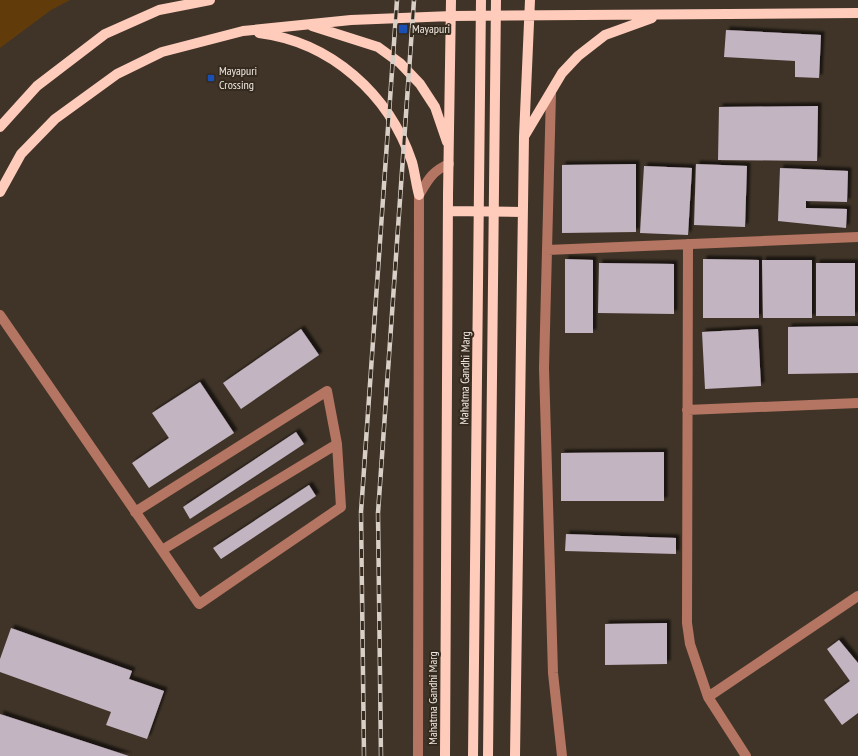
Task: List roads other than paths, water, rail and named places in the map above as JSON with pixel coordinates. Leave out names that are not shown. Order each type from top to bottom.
[{"type":"main road","points":[[0,127],[37,86],[105,34],[182,0]]},
{"type":"main road","points":[[159,10],[210,0]]},
{"type":"main road","name":"Mahatma Gandhi Marg","points":[[445,756],[448,216],[452,0]]},
{"type":"main road","name":"Mahatma Gandhi Marg","points":[[473,756],[481,0]]},
{"type":"main road","points":[[488,756],[496,0]]},
{"type":"main road","points":[[515,756],[522,212],[530,0]]},
{"type":"main road","points":[[0,192],[21,154],[55,119],[117,74],[162,52],[243,31],[351,20],[452,16],[660,16],[858,13]]},
{"type":"main road","points":[[524,136],[562,73],[578,56],[605,35],[660,16]]},
{"type":"main road","points":[[306,24],[350,36],[378,47],[400,63],[420,84],[435,107],[450,150]]},
{"type":"main road","points":[[243,31],[276,35],[307,45],[336,61],[362,81],[383,105],[400,133],[412,163],[419,195]]},
{"type":"main road","points":[[448,216],[522,212]]},
{"type":"street","points":[[551,93],[544,368],[553,673],[562,756]]},
{"type":"street","points":[[418,756],[419,195],[427,180],[437,169],[449,164]]},
{"type":"street","points":[[547,250],[858,237]]},
{"type":"street","points":[[688,244],[687,623],[690,644],[708,697],[746,756]]},
{"type":"street","points":[[0,315],[135,512],[199,604],[341,507],[336,444],[327,391],[135,512]]},
{"type":"street","points":[[687,410],[858,403]]},
{"type":"street","points":[[162,550],[336,444]]},
{"type":"street","points":[[708,697],[858,596]]},
{"type":"railway","points":[[364,756],[361,512],[397,0]]},
{"type":"railway","points":[[381,756],[378,513],[414,0]]},
{"type":"place","name":"Mayapuri","points":[[403,29]]},
{"type":"place","name":"Mayapuri Crossing","points":[[211,78]]}]
